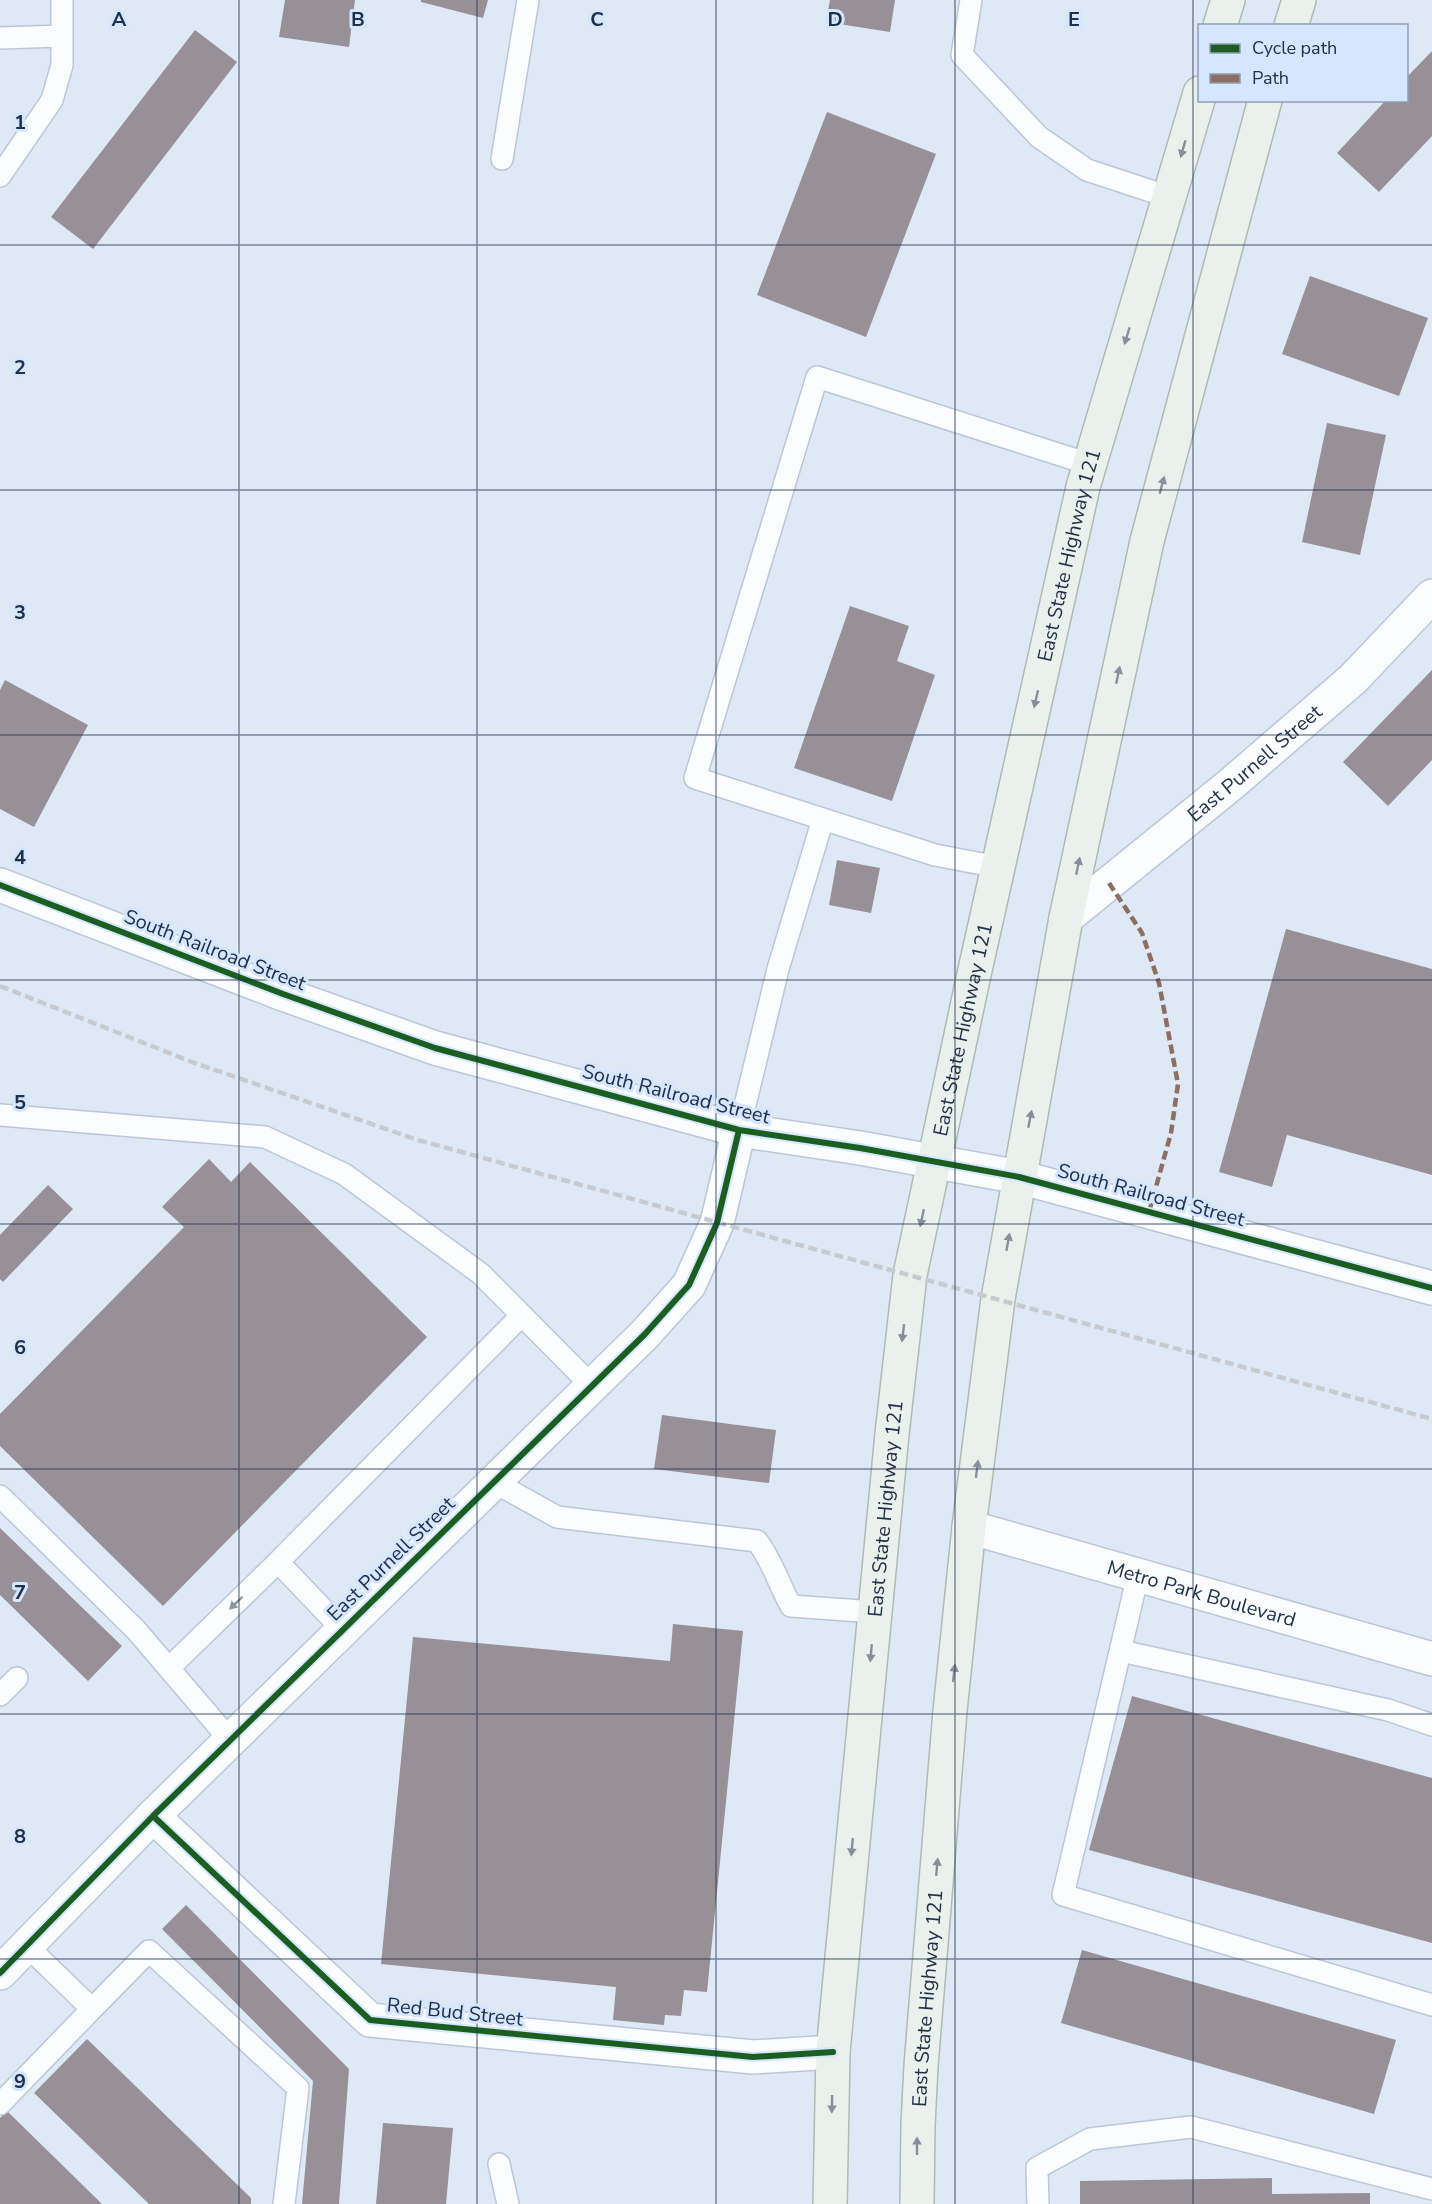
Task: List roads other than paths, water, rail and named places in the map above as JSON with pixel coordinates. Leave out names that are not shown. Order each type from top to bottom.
[{"type":"main road","points":[[1221,24],[1228,0]]},
{"type":"main road","points":[[1292,24],[1299,0]]},
{"type":"main road","name":"East State Highway 121","points":[[830,2204],[833,2052],[892,1434],[910,1275],[998,867],[1089,464],[1198,100]]},
{"type":"main road","name":"East State Highway 121","points":[[917,2204],[922,2054],[950,1711],[969,1527],[998,1299],[1066,918],[1147,541],[1264,102]]},
{"type":"street","name":"East Purnell Street","points":[[1066,918],[1230,785],[1353,679],[1432,596]]},
{"type":"street","name":"South Railroad Street","points":[[0,885],[283,994],[435,1048],[739,1130],[935,1161],[1019,1177],[1432,1288]]},
{"type":"street","name":"East Purnell Street","points":[[0,1973],[153,1816],[645,1334],[689,1285],[717,1223],[739,1130]]},
{"type":"street","name":"Metro Park Boulevard","points":[[969,1527],[1432,1659]]},
{"type":"street","name":"Red Bud Street","points":[[153,1816],[370,2020],[753,2057],[833,2052]]},
{"type":"lane","points":[[0,176],[52,100],[62,65],[63,0]]},
{"type":"lane","points":[[502,159],[528,0]]},
{"type":"lane","points":[[971,0],[962,55],[1039,137],[1087,170],[1169,197]]},
{"type":"lane","points":[[0,38],[62,36]]},
{"type":"lane","points":[[998,867],[935,855],[695,778],[817,377],[1089,464]]},
{"type":"lane","points":[[739,1130],[778,969],[823,819]]},
{"type":"lane","points":[[0,1115],[265,1137],[344,1174],[481,1274],[592,1386]]},
{"type":"lane","points":[[169,1668],[278,1562],[521,1316]]},
{"type":"lane","points":[[494,1482],[557,1517],[757,1541],[766,1553],[778,1584],[791,1606],[875,1612]]},
{"type":"lane","points":[[0,1496],[136,1630],[230,1740]]},
{"type":"lane","points":[[278,1562],[343,1630]]},
{"type":"lane","points":[[1138,1575],[1063,1895],[1432,2005]]},
{"type":"lane","points":[[1120,1651],[1388,1710],[1432,1725]]},
{"type":"lane","points":[[0,1695],[16,1678]]},
{"type":"lane","points":[[27,1946],[92,2009]]},
{"type":"lane","points":[[0,2104],[149,1951],[298,2088],[284,2204]]},
{"type":"lane","points":[[1038,2204],[1037,2169],[1090,2139],[1191,2127],[1432,2189]]},
{"type":"lane","points":[[499,2164],[508,2204]]},
{"type":"railway","points":[[0,986],[192,1062],[418,1140],[1432,1419]]}]
